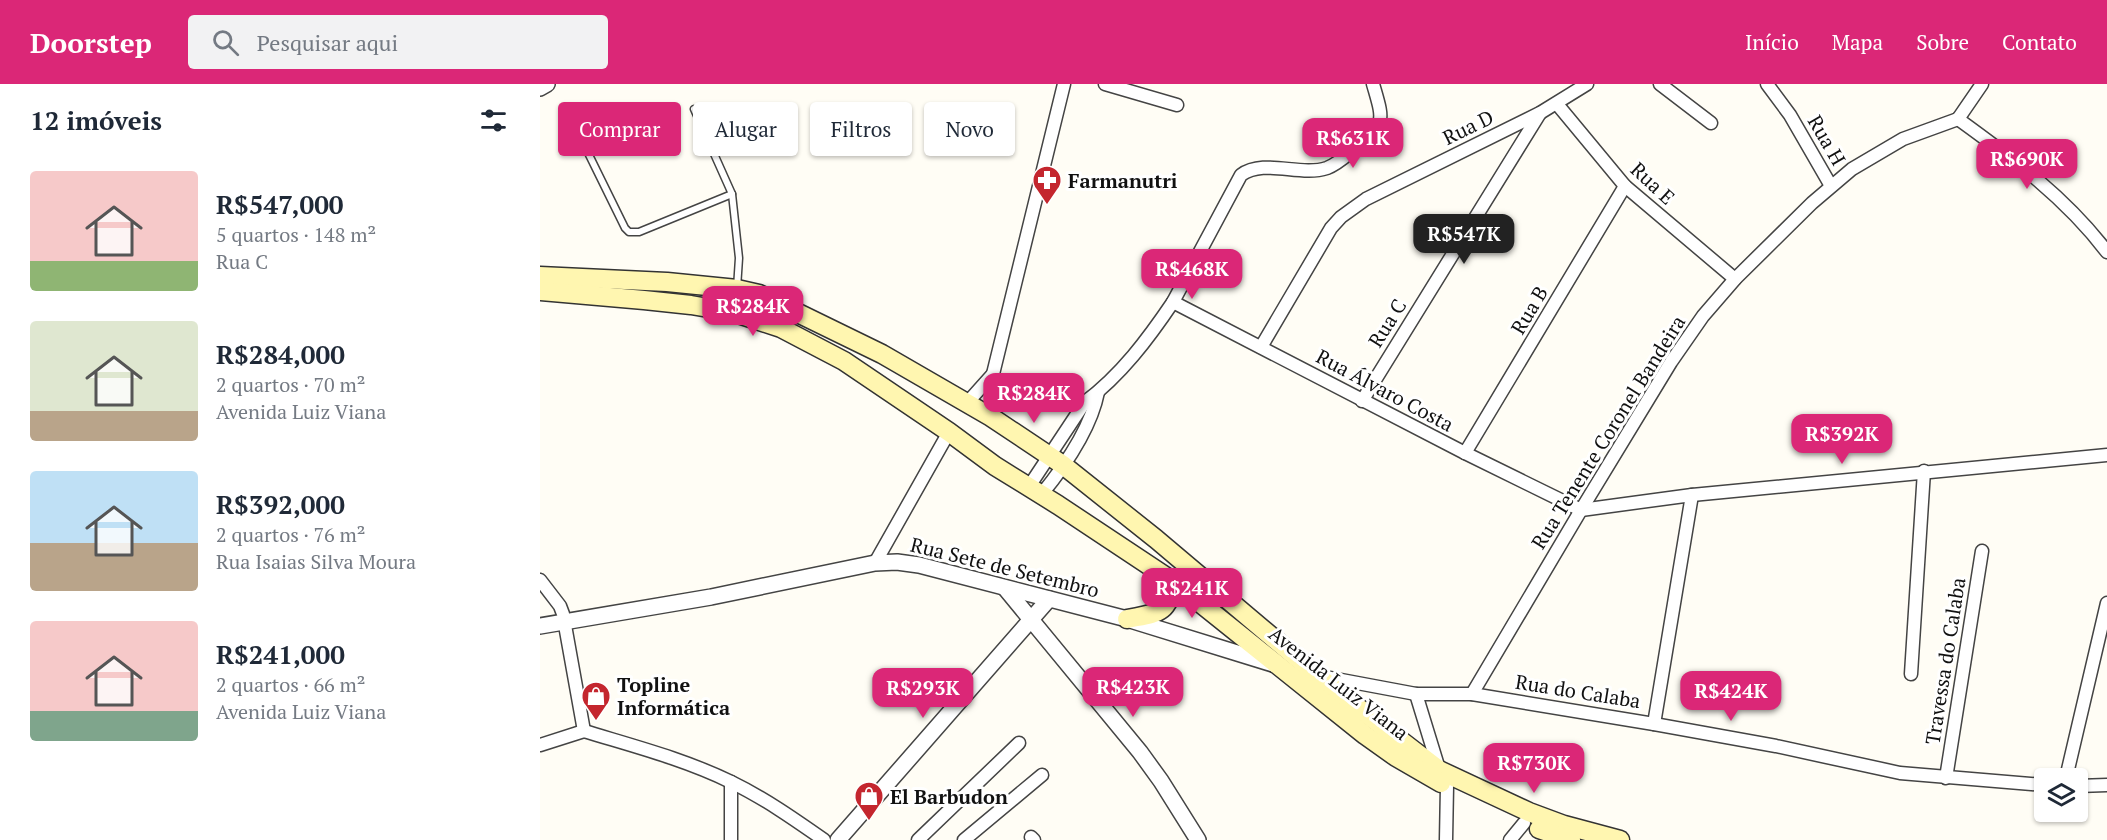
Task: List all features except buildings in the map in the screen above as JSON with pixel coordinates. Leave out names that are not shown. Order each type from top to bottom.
[{"type":"main road","name":"Avenida Luiz Viana","points":[[540,276],[608,278],[737,289],[759,294],[838,331],[991,417],[1057,461],[1156,539],[1317,675],[1439,770],[1529,812],[1564,825],[1620,840]]},
{"type":"main road","points":[[732,312],[737,289]]},
{"type":"main road","name":"Avenida Luiz Viana","points":[[540,291],[604,295],[732,312],[781,328],[844,361],[949,432],[984,459],[1174,582],[1365,735],[1396,757],[1448,786],[1524,823],[1571,840]]},
{"type":"main road","points":[[1127,619],[1151,614],[1165,607],[1172,596],[1174,582]]},
{"type":"street","points":[[540,88],[547,84]]},
{"type":"street","points":[[991,417],[993,374],[1064,84]]},
{"type":"street","points":[[1105,84],[1177,105]]},
{"type":"street","points":[[1035,491],[1092,413],[1098,392],[1129,361],[1173,302],[1241,175],[1249,169],[1309,171],[1333,166],[1378,128],[1381,119],[1380,110],[1373,84]]},
{"type":"street","name":"Rua D","points":[[1261,347],[1331,228],[1341,217],[1366,199],[1540,113],[1587,84]]},
{"type":"street","points":[[1660,84],[1711,123]]},
{"type":"street","name":"Rua H","points":[[1767,84],[1790,115],[1831,186]]},
{"type":"street","points":[[1982,84],[1958,118],[2039,180],[2076,215],[2107,252]]},
{"type":"street","name":"Rua E","points":[[1557,104],[1625,186],[1735,279]]},
{"type":"street","name":"Rua C","points":[[1362,400],[1540,113]]},
{"type":"street","name":"Rua Tenente Coronel Bandeira","points":[[1472,694],[1671,362],[1698,323],[1735,279],[1831,186],[1864,161],[1903,139],[1958,118]]},
{"type":"street","name":"Rua B","points":[[1465,453],[1625,186]]},
{"type":"street","name":"Rua Álvaro Costa","points":[[1173,302],[1465,453],[1581,510]]},
{"type":"street","points":[[967,403],[993,374]]},
{"type":"street","points":[[875,563],[949,432]]},
{"type":"street","points":[[1581,510],[1692,495],[2107,455]]},
{"type":"street","points":[[1911,674],[1924,471]]},
{"type":"street","points":[[1654,723],[1692,495]]},
{"type":"street","name":"Travessa do Calaba","points":[[1946,778],[1982,550]]},
{"type":"street","name":"Rua Sete de Setembro","points":[[540,626],[711,597],[875,563],[897,562],[919,565],[1127,619],[1278,666]]},
{"type":"street","points":[[540,580],[560,606],[565,622],[584,731]]},
{"type":"street","points":[[1005,588],[1140,752],[1198,840]]},
{"type":"street","points":[[838,840],[1049,599]]},
{"type":"street","points":[[2068,768],[2107,603]]},
{"type":"street","name":"Rua do Calaba","points":[[1317,675],[1416,694],[1472,694],[1654,723],[1900,773],[2034,784]]},
{"type":"street","points":[[1416,694],[1439,770]]},
{"type":"street","points":[[540,745],[584,731],[679,760],[731,782],[787,813],[824,840]]},
{"type":"street","points":[[918,840],[1018,742]]},
{"type":"street","points":[[964,840],[1042,775]]},
{"type":"street","points":[[731,782],[731,840]]},
{"type":"street","points":[[2088,786],[2107,785]]},
{"type":"street","points":[[1446,840],[1448,786]]},
{"type":"street","points":[[1510,840],[1524,823]]},
{"type":"lane","points":[[590,156],[629,232],[639,232],[732,194]]},
{"type":"lane","points":[[715,156],[732,194],[739,258],[737,289]]},
{"type":"place","name":"Farmanutri","points":[[1047,206]]},
{"type":"place","name":"Topline Informática","points":[[596,722]]},
{"type":"place","name":"El Barbudon","points":[[869,822]]}]
